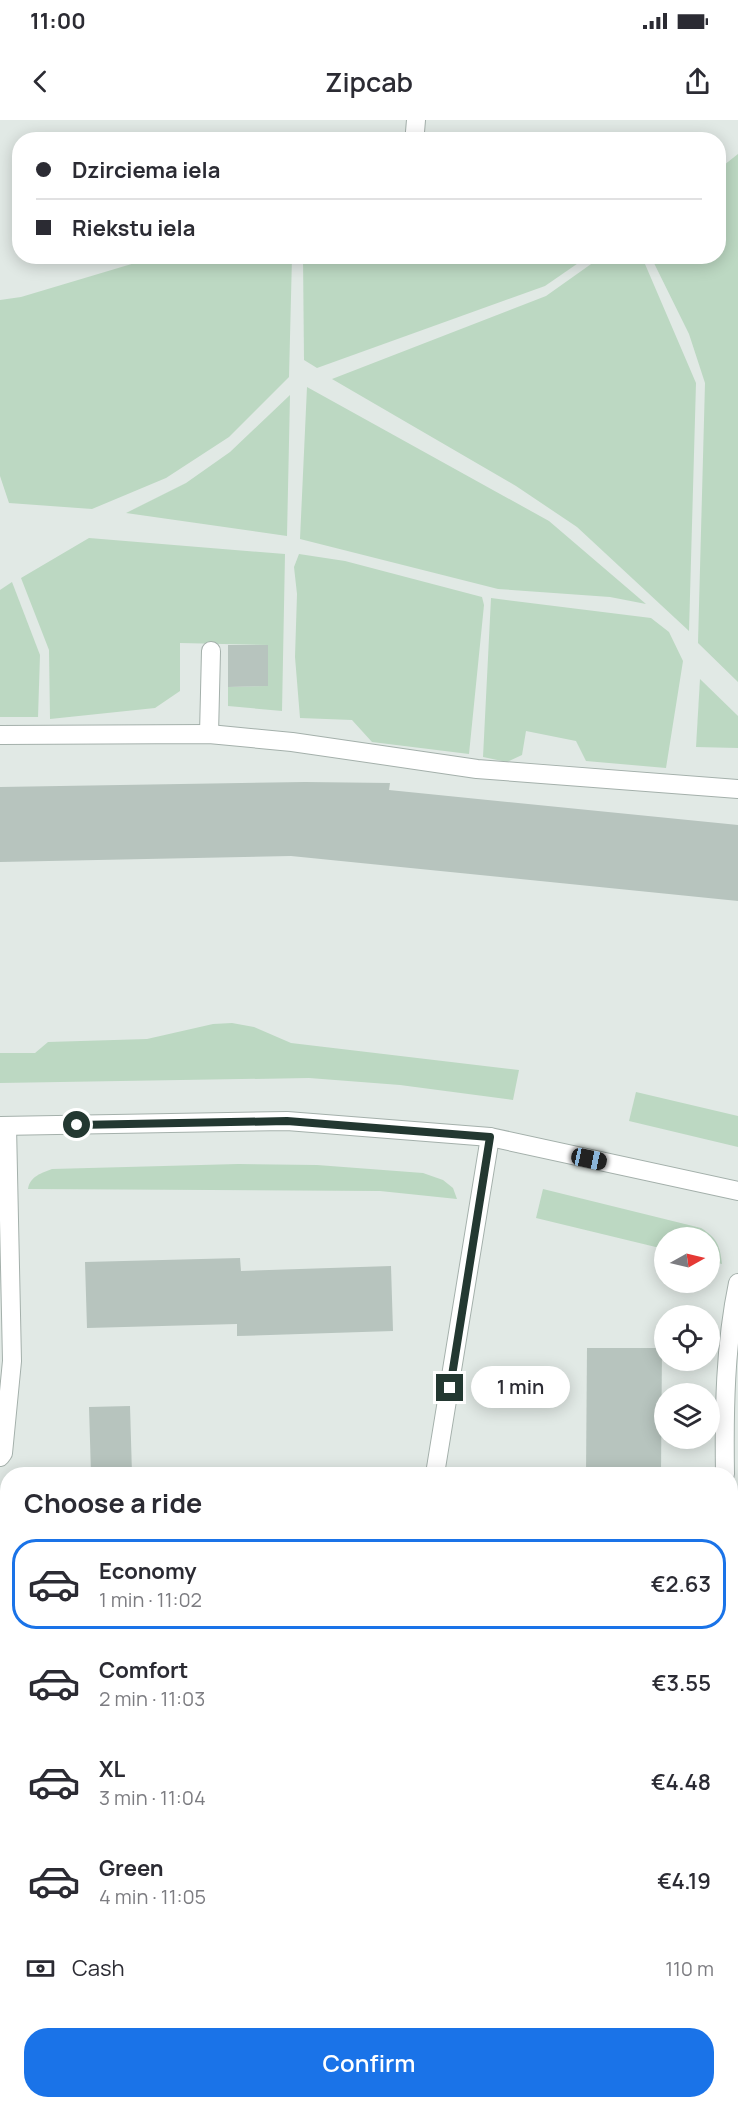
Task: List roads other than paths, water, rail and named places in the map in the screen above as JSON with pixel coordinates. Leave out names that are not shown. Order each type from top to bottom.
[{"type":"street","points":[[209,734],[211,651]]},
{"type":"street","points":[[0,735],[209,734],[292,742],[489,770],[738,789]]},
{"type":"street","points":[[0,1457],[3,1453],[12,1361],[3,1126],[287,1121],[490,1137],[738,1191]]},
{"type":"street","points":[[436,1467],[490,1137]]},
{"type":"street","points":[[725,1467],[724,1418],[734,1304],[738,1283]]}]
